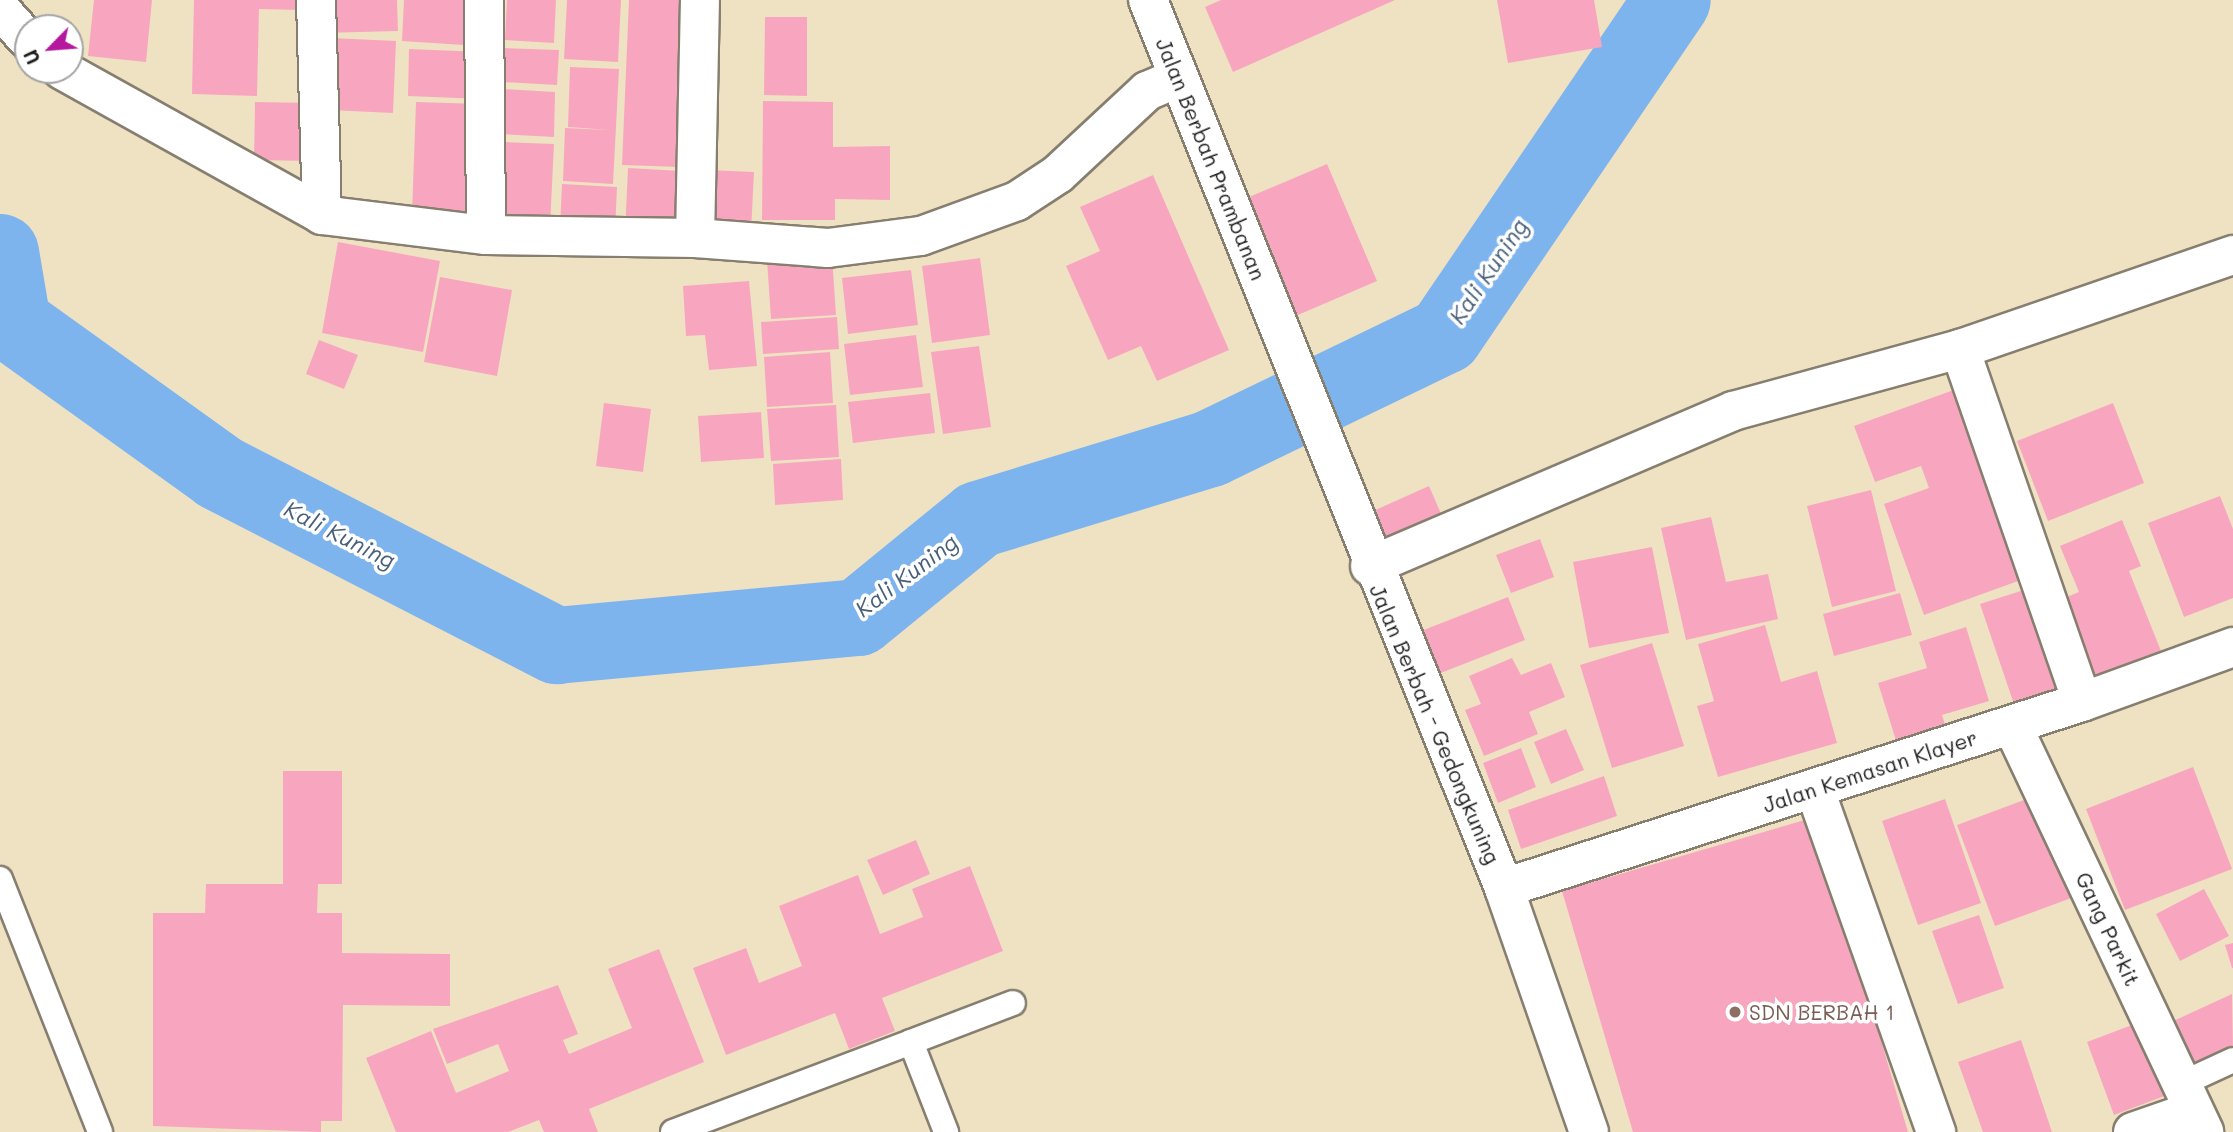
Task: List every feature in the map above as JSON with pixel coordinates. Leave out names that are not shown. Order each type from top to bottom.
[{"type":"street","points":[[316,0],[322,215]]},
{"type":"street","points":[[484,0],[485,234]]},
{"type":"street","points":[[695,238],[700,0]]},
{"type":"street","name":"Jalan Berbah Prambanan","points":[[1148,0],[1275,318]]},
{"type":"street","points":[[0,9],[14,24]]},
{"type":"street","points":[[84,82],[322,215],[485,234],[695,238],[828,248],[921,236],[972,220],[1058,174],[1147,91],[1178,78]]},
{"type":"street","points":[[1370,566],[1733,411],[1959,349],[2233,256]]},
{"type":"street","name":"Jalan Berbah - Gedongkuning","points":[[1275,318],[1370,566],[1504,888],[1589,1132]]},
{"type":"street","points":[[1959,349],[2082,702]]},
{"type":"street","name":"Jalan Kemasan Klayer","points":[[1504,888],[2082,702],[2233,647]]},
{"type":"street","name":"Gang Parkit","points":[[2012,725],[2193,1109]]},
{"type":"street","points":[[1815,790],[1936,1132]]},
{"type":"street","points":[[2133,1132],[2193,1109]]},
{"type":"lane","points":[[0,879],[100,1132]]},
{"type":"lane","points":[[673,1132],[1013,1003]]},
{"type":"lane","points":[[911,1042],[946,1132]]},
{"type":"lane","points":[[2193,1109],[2233,1060]]},
{"type":"building","points":[[94,0],[152,0],[146,62],[88,56]]},
{"type":"building","points":[[194,0],[301,0],[301,10],[259,9],[257,96],[192,94]]},
{"type":"building","points":[[321,0],[397,0],[398,31],[322,33]]},
{"type":"building","points":[[404,0],[481,0],[479,46],[402,41]]},
{"type":"building","points":[[507,0],[556,0],[554,43],[505,40]]},
{"type":"building","points":[[567,0],[621,0],[618,62],[564,59]]},
{"type":"building","points":[[629,0],[687,0],[680,167],[622,165]]},
{"type":"building","points":[[1221,0],[1395,0],[1233,72],[1205,7]]},
{"type":"building","points":[[1497,0],[1594,0],[1602,47],[1508,63]]},
{"type":"building","points":[[765,17],[807,17],[807,96],[764,95]]},
{"type":"building","points":[[332,38],[396,41],[393,113],[330,110]]},
{"type":"building","points":[[504,48],[559,50],[557,85],[502,82]]},
{"type":"building","points":[[409,49],[483,52],[481,99],[408,96]]},
{"type":"building","points":[[570,67],[619,69],[613,184],[563,181],[565,128],[610,130],[568,127]]},
{"type":"building","points":[[502,89],[555,92],[554,137],[499,134]]},
{"type":"building","points":[[763,101],[833,102],[833,147],[890,146],[890,200],[835,199],[835,220],[762,220]]},
{"type":"building","points":[[255,102],[312,103],[312,161],[254,160]]},
{"type":"building","points":[[416,102],[482,104],[479,216],[412,214]]},
{"type":"building","points":[[501,142],[554,144],[550,226],[498,223]]},
{"type":"building","points":[[1327,164],[1377,281],[1284,321],[1235,203]]},
{"type":"building","points":[[628,168],[682,171],[679,236],[625,233]]},
{"type":"building","points":[[708,170],[754,172],[751,232],[705,230]]},
{"type":"building","points":[[1153,175],[1229,350],[1157,381],[1141,346],[1108,360],[1066,266],[1100,251],[1080,207]]},
{"type":"building","points":[[562,184],[617,187],[615,231],[560,229]]},
{"type":"building","points":[[338,242],[440,261],[423,352],[322,333]]},
{"type":"building","points":[[832,256],[836,315],[771,319],[767,260]]},
{"type":"building","points":[[980,258],[990,335],[932,343],[922,266]]},
{"type":"building","points":[[911,270],[918,325],[848,334],[842,278]]},
{"type":"building","points":[[440,277],[512,290],[497,376],[424,362]]},
{"type":"building","points":[[749,281],[757,366],[709,370],[705,335],[686,336],[683,286]]},
{"type":"building","points":[[837,317],[839,349],[763,354],[761,322]]},
{"type":"building","points":[[916,335],[923,387],[850,395],[844,344]]},
{"type":"building","points":[[319,340],[358,355],[344,389],[306,374]]},
{"type":"building","points":[[979,346],[991,427],[943,434],[931,352]]},
{"type":"building","points":[[830,352],[833,403],[767,407],[764,357]]},
{"type":"building","points":[[1962,387],[2032,576],[1924,615],[1884,504],[1929,488],[1921,466],[1875,482],[1854,426]]},
{"type":"building","points":[[930,393],[935,433],[853,443],[848,402]]},
{"type":"building","points":[[604,403],[651,409],[643,472],[596,466]]},
{"type":"building","points":[[2113,403],[2144,483],[2048,521],[2017,441]]},
{"type":"building","points":[[836,405],[839,457],[771,461],[767,409]]},
{"type":"building","points":[[761,412],[764,458],[701,462],[698,416]]},
{"type":"building","points":[[841,459],[843,500],[775,505],[773,464]]},
{"type":"building","points":[[1429,486],[1446,525],[1379,554],[1362,516]]},
{"type":"building","points":[[1871,490],[1896,591],[1832,607],[1807,506]]},
{"type":"building","points":[[2220,496],[2233,529],[2233,598],[2184,617],[2148,523]]},
{"type":"building","points":[[1711,517],[1726,582],[1768,574],[1778,619],[1686,640],[1661,528]]},
{"type":"building","points":[[2122,520],[2141,566],[2129,571],[2163,656],[2086,688],[2052,603],[2079,592],[2060,546]]},
{"type":"building","points":[[1540,539],[1554,577],[1511,593],[1496,555]]},
{"type":"building","points":[[1652,547],[1669,633],[1589,648],[1573,562]]},
{"type":"building","points":[[2030,588],[2066,698],[2017,713],[1980,604]]},
{"type":"building","points":[[1900,593],[1912,635],[1834,656],[1823,614]]},
{"type":"building","points":[[1508,597],[1525,640],[1433,676],[1416,633]]},
{"type":"building","points":[[1765,625],[1781,682],[1817,671],[1837,743],[1718,777],[1697,706],[1714,701],[1698,644]]},
{"type":"building","points":[[1966,627],[1989,701],[1942,715],[1948,734],[1899,750],[1878,683],[1927,668],[1919,642]]},
{"type":"building","points":[[1652,643],[1684,746],[1612,768],[1580,665]]},
{"type":"building","points":[[1512,658],[1521,675],[1551,663],[1565,697],[1529,712],[1538,734],[1484,756],[1465,710],[1481,704],[1469,676]]},
{"type":"building","points":[[1566,729],[1584,770],[1551,784],[1534,742]]},
{"type":"building","points":[[1521,748],[1536,787],[1498,803],[1483,763]]},
{"type":"building","points":[[2193,767],[2232,869],[2125,910],[2086,809]]},
{"type":"building","points":[[283,771],[342,771],[342,884],[318,884],[317,913],[342,913],[342,953],[450,954],[450,1006],[343,1005],[342,1121],[321,1121],[321,1132],[153,1126],[153,913],[205,913],[206,884],[283,884]]},
{"type":"building","points":[[1604,776],[1617,816],[1521,849],[1508,810]]},
{"type":"building","points":[[2035,796],[2074,897],[1995,926],[1957,825]]},
{"type":"building","points":[[1945,799],[1981,903],[1918,925],[1882,821]]},
{"type":"building","name":"SDN BERBAH 1","points":[[1815,817],[1908,1132],[1633,1132],[1562,891]]},
{"type":"building","points":[[916,840],[930,874],[883,895],[867,860]]},
{"type":"building","points":[[970,866],[1003,951],[882,998],[895,1031],[849,1049],[835,1013],[726,1055],[693,968],[746,948],[759,983],[802,966],[779,906],[858,875],[880,934],[923,917],[912,889]]},
{"type":"building","points":[[2204,889],[2229,936],[2180,961],[2156,914]]},
{"type":"building","points":[[1979,915],[2004,988],[1958,1004],[1932,931]]},
{"type":"building","points":[[2233,943],[2233,968],[2232,968],[2225,945]]},
{"type":"building","points":[[659,949],[704,1062],[589,1109],[598,1132],[544,1132],[539,1120],[508,1132],[396,1132],[366,1058],[431,1031],[456,1093],[509,1071],[498,1044],[447,1064],[433,1029],[558,985],[578,1034],[563,1040],[569,1054],[632,1028],[608,969]]},
{"type":"building","points":[[2232,994],[2233,1050],[2191,1069],[2169,1023]]},
{"type":"building","points":[[2148,1019],[2175,1092],[2114,1115],[2087,1042]]},
{"type":"building","points":[[2021,1040],[2052,1132],[1983,1132],[1958,1062]]},
{"type":"waterway","name":"Kali Kuning","points":[[0,252],[12,323],[219,472],[556,645],[858,617],[978,519],[1210,448],[1444,335],[1672,0]]},
{"type":"place","name":"SDN BERBAH 1","points":[[1735,1012]]}]
